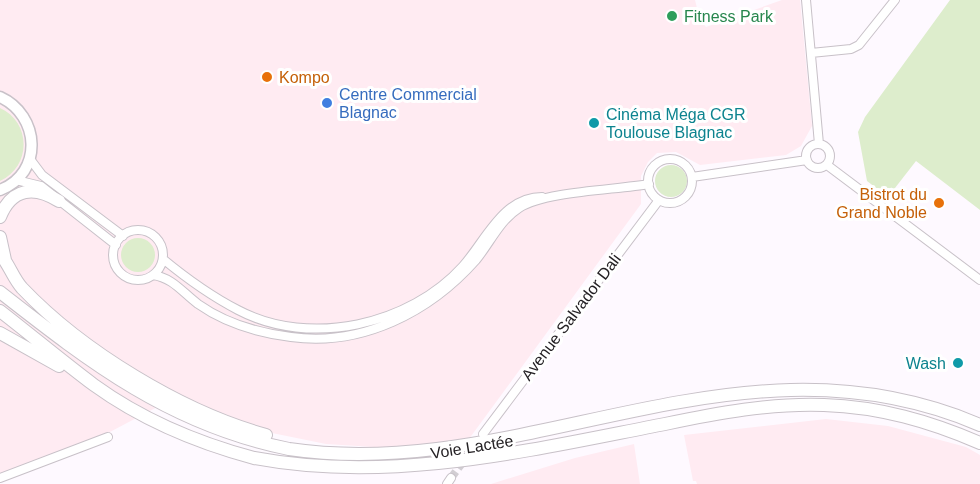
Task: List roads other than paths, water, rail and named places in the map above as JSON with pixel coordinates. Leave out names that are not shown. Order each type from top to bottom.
[{"type":"highway","points":[[0,217],[9,202],[25,192],[41,192],[59,201]]},
{"type":"highway","points":[[0,237],[2,257],[21,287],[92,347],[138,378],[215,418],[250,431],[315,446],[318,454]]},
{"type":"highway","name":"Voie Lactée","points":[[0,292],[89,360],[124,384],[162,405],[236,436],[291,450],[318,454],[417,456],[466,450],[684,404],[780,391],[829,390],[880,395],[917,404],[980,425]]},
{"type":"highway","name":"Voie Lactée","points":[[0,310],[94,385],[135,410],[206,443],[255,458],[301,467],[350,472],[417,470],[468,463],[686,419],[791,405],[848,406],[895,413],[980,443]]},
{"type":"highway","points":[[0,333],[60,366],[68,364]]},
{"type":"main road","points":[[0,97],[10,102],[22,113],[30,127],[33,143],[30,159],[16,180],[0,190]]},
{"type":"street","points":[[806,0],[819,144],[830,152],[827,165]]},
{"type":"street","points":[[811,53],[851,49],[859,45],[895,0]]},
{"type":"street","points":[[819,144],[807,150],[807,160],[815,168],[827,165]]},
{"type":"street","points":[[30,159],[42,175],[123,236]]},
{"type":"street","points":[[669,159],[684,164],[692,177],[691,189],[683,199],[671,203],[659,200],[648,184],[653,167],[669,159]]},
{"type":"street","points":[[692,177],[807,160]]},
{"type":"street","points":[[827,165],[980,278]]},
{"type":"street","points":[[16,180],[40,186],[116,245]]},
{"type":"street","points":[[153,275],[163,259],[162,249],[153,235],[138,230],[123,236],[116,245],[114,258],[123,274],[135,280],[153,275],[168,279],[197,303],[221,317],[273,334],[329,340],[377,328],[422,307],[463,275],[511,215],[525,205],[550,198],[648,184]]},
{"type":"street","points":[[329,340],[329,333],[396,313],[427,296],[462,267],[501,217],[514,205],[531,198],[550,198]]},
{"type":"street","name":"Avenue Salvador Dali","points":[[483,434],[659,200]]},
{"type":"street","points":[[163,259],[191,281],[239,311],[289,326],[314,328],[351,325]]},
{"type":"street","points":[[273,334],[289,326]]},
{"type":"street","points":[[0,478],[108,437]]},
{"type":"tunnel","points":[[451,478],[477,443]]},
{"type":"place","name":"Fitness Park","points":[[672,16]]},
{"type":"place","name":"Kompo","points":[[267,77]]},
{"type":"place","name":"Centre Commercial Blagnac","points":[[327,103]]},
{"type":"place","name":"Cinéma Méga CGR Toulouse Blagnac","points":[[594,123]]},
{"type":"place","name":"Bistrot du Grand Noble","points":[[939,203]]},
{"type":"place","name":"Wash","points":[[958,363]]}]
